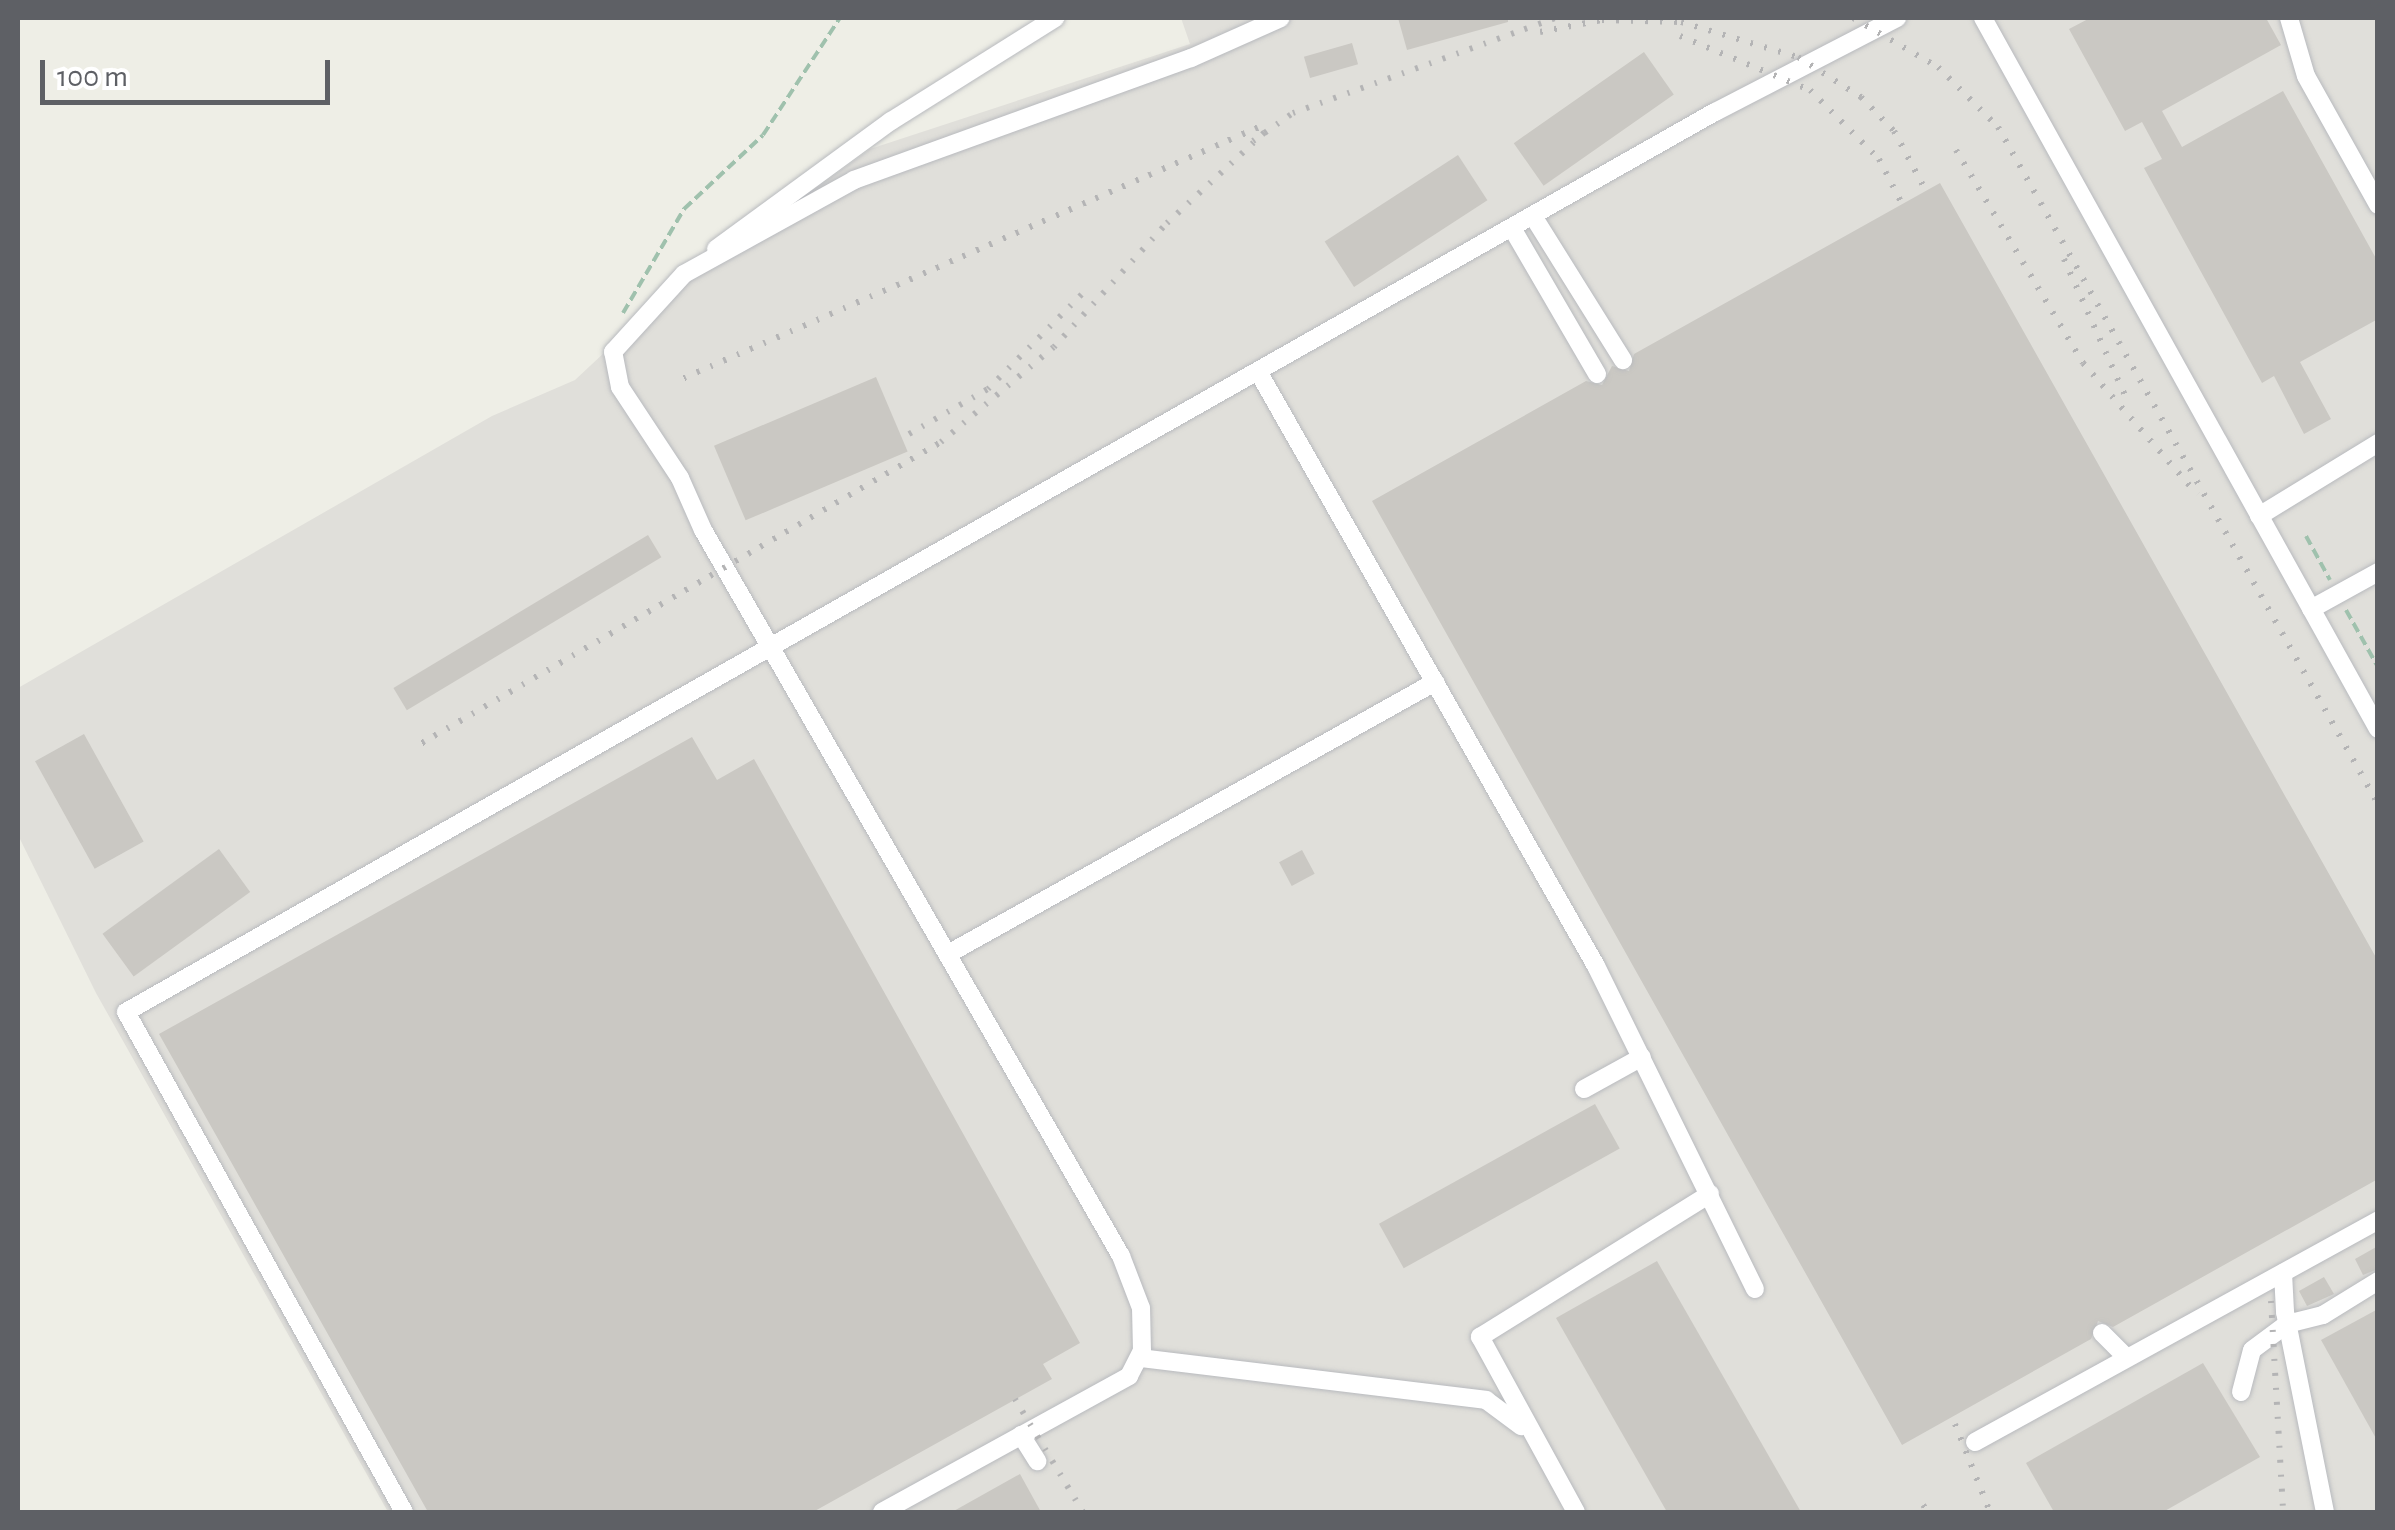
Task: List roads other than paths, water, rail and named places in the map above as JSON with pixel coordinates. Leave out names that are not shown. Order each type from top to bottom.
[{"type":"lane","points":[[882,1512],[1129,1376],[1140,1358],[1141,1308],[1133,1280],[613,372],[613,352],[684,274],[891,121],[1055,18]]},
{"type":"lane","points":[[684,274],[878,169],[1191,58],[1280,18]]},
{"type":"lane","points":[[404,1512],[126,1012],[1533,216],[1897,18]]},
{"type":"lane","points":[[1983,18],[2378,730]]},
{"type":"lane","points":[[2290,18],[2306,76],[2378,204]]},
{"type":"lane","points":[[1533,216],[1623,360]]},
{"type":"lane","points":[[1512,228],[1597,374]]},
{"type":"lane","points":[[1259,373],[1642,1057],[1755,1289]]},
{"type":"lane","points":[[2259,516],[2378,443]]},
{"type":"lane","points":[[2311,609],[2378,572]]},
{"type":"lane","points":[[948,954],[1435,682]]},
{"type":"lane","points":[[1584,1089],[1642,1057]]},
{"type":"lane","points":[[1576,1512],[1480,1337],[1710,1194]]},
{"type":"lane","points":[[1976,1442],[2378,1220]]},
{"type":"lane","points":[[2283,1273],[2287,1324],[2325,1512]]},
{"type":"lane","points":[[2240,1392],[2252,1350],[2287,1324],[2323,1315],[2378,1281]]},
{"type":"lane","points":[[2102,1333],[2127,1358]]},
{"type":"lane","points":[[1140,1358],[1486,1400],[1509,1413],[1541,1448]]},
{"type":"lane","points":[[1021,1435],[1037,1461]]},
{"type":"railway","points":[[1253,141],[1293,113],[1555,18]]},
{"type":"railway","points":[[1853,18],[1938,67],[1998,127],[2378,804]]},
{"type":"railway","points":[[1540,32],[1602,20],[1681,22],[1798,57],[1861,97],[1894,131],[1926,191]]},
{"type":"railway","points":[[1680,36],[1810,90],[1879,159],[1902,204]]},
{"type":"railway","points":[[684,378],[1266,124]]},
{"type":"railway","points":[[422,743],[941,442],[1054,347],[1167,223],[1265,132]]},
{"type":"railway","points":[[1956,150],[2083,363],[2197,494]]},
{"type":"railway","points":[[2064,259],[2127,400]]},
{"type":"railway","points":[[909,434],[988,389],[1082,294]]},
{"type":"railway","points":[[2271,1301],[2283,1512]]},
{"type":"railway","points":[[1015,1399],[1083,1512]]},
{"type":"railway","points":[[1955,1424],[1990,1512]]},
{"type":"railway","points":[[1923,1505],[1928,1512]]}]
